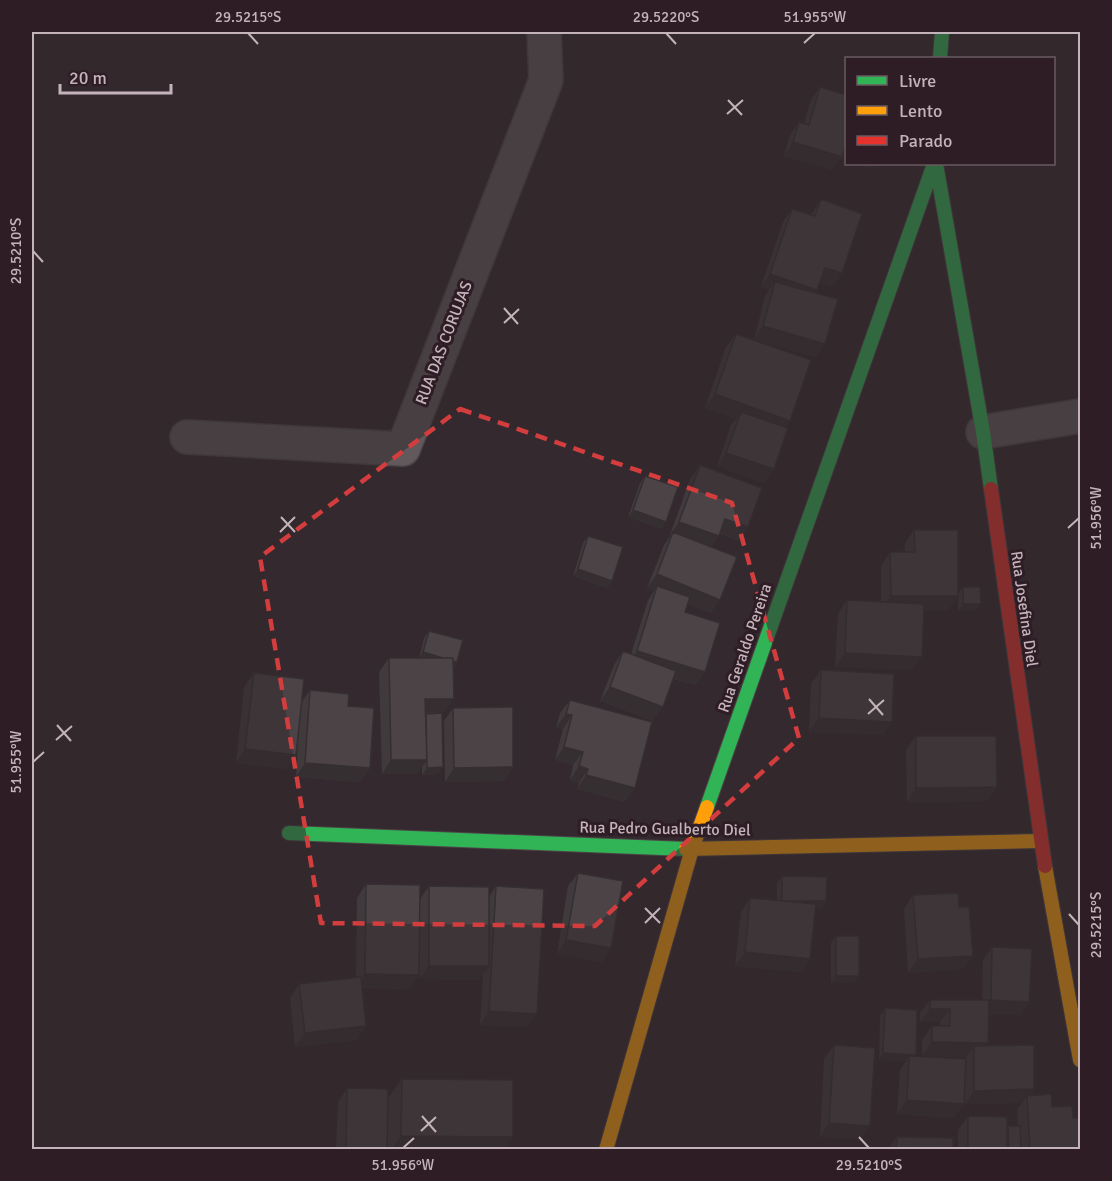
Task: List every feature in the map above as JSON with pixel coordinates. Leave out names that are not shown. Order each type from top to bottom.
[{"type":"street","name":"RUA DAS CORUJAS","points":[[187,437],[403,449],[546,80],[544,32]]},
{"type":"street","points":[[940,57],[943,32]]},
{"type":"street","name":"Rua Josefina Diel","points":[[935,165],[983,432],[1040,841],[1080,1060]]},
{"type":"street","name":"Rua Geraldo Pereira","points":[[606,1149],[692,849],[935,165]]},
{"type":"street","points":[[983,432],[1080,416]]},
{"type":"street","name":"Rua Pedro Gualberto Diel","points":[[289,833],[692,849],[1040,841]]},
{"type":"highlighted area","points":[[460,409],[732,503],[799,738],[595,926],[321,923],[260,557]]},
{"type":"building","points":[[820,87],[845,95],[845,147],[842,157],[793,142],[799,122],[809,125]]},
{"type":"building","points":[[821,199],[862,214],[842,273],[825,268],[817,290],[770,274],[792,209],[815,216]]},
{"type":"building","points":[[775,282],[838,299],[825,344],[763,326]]},
{"type":"building","points":[[736,334],[811,360],[790,421],[715,394]]},
{"type":"building","points":[[741,412],[788,428],[774,469],[726,453]]},
{"type":"building","points":[[700,465],[762,488],[748,527],[725,519],[719,536],[679,522]]},
{"type":"building","points":[[645,476],[678,487],[666,522],[633,510]]},
{"type":"building","points":[[914,530],[958,530],[958,596],[891,596],[890,552],[915,552]]},
{"type":"building","points":[[673,532],[737,557],[720,600],[657,574]]},
{"type":"building","points":[[588,536],[623,547],[612,581],[578,569]]},
{"type":"building","points":[[657,586],[690,597],[685,612],[720,623],[705,672],[637,651]]},
{"type":"building","points":[[963,587],[980,587],[981,604],[963,604]]},
{"type":"building","points":[[847,600],[924,604],[922,657],[845,653]]},
{"type":"building","points":[[429,631],[463,640],[457,662],[453,661],[453,658],[443,658],[423,652]]},
{"type":"building","points":[[623,651],[676,671],[663,707],[610,687]]},
{"type":"building","points":[[389,658],[453,658],[454,699],[425,699],[427,760],[391,760]]},
{"type":"building","points":[[821,670],[894,674],[892,722],[819,718]]},
{"type":"building","points":[[254,673],[304,679],[296,755],[245,749]]},
{"type":"building","points":[[310,690],[349,694],[348,706],[374,708],[370,768],[305,763]]},
{"type":"building","points":[[570,700],[652,722],[635,788],[586,775],[588,769],[579,766],[583,752],[564,747],[572,715],[566,714]]},
{"type":"building","points":[[513,707],[513,767],[454,768],[453,708]]},
{"type":"building","points":[[442,713],[443,767],[427,768],[426,714]]},
{"type":"building","points":[[916,736],[996,736],[997,787],[916,788]]},
{"type":"building","points":[[578,873],[623,881],[611,948],[566,940]]},
{"type":"building","points":[[782,876],[827,877],[826,901],[782,901]]},
{"type":"building","points":[[366,884],[420,885],[419,975],[365,974]]},
{"type":"building","points":[[429,886],[489,887],[489,966],[429,966]]},
{"type":"building","points":[[496,886],[544,889],[537,1014],[489,1011]]},
{"type":"building","points":[[958,893],[959,907],[969,907],[973,956],[918,959],[913,895]]},
{"type":"building","points":[[750,898],[816,904],[810,959],[745,952]]},
{"type":"building","points":[[836,936],[859,936],[859,976],[836,976]]},
{"type":"building","points":[[992,947],[1032,949],[1029,1002],[991,1000]]},
{"type":"building","points":[[361,977],[366,1026],[305,1033],[299,984]]},
{"type":"building","points":[[930,1000],[989,1000],[988,1043],[932,1042],[932,1026],[950,1026],[950,1009],[930,1009]]},
{"type":"building","points":[[885,1008],[917,1010],[916,1055],[883,1053]]},
{"type":"building","points":[[834,1045],[875,1048],[870,1126],[829,1123]]},
{"type":"building","points":[[1034,1045],[1034,1089],[974,1091],[974,1046]]},
{"type":"building","points":[[909,1056],[966,1059],[964,1104],[907,1100]]},
{"type":"building","points":[[402,1079],[513,1080],[513,1137],[401,1136]]},
{"type":"building","points":[[347,1088],[388,1089],[387,1149],[346,1149]]},
{"type":"building","points":[[1051,1094],[1052,1107],[1072,1106],[1073,1118],[1080,1118],[1080,1149],[1030,1149],[1027,1096]]},
{"type":"building","points":[[968,1116],[1007,1117],[1007,1149],[968,1149]]},
{"type":"building","points":[[1008,1126],[1020,1126],[1021,1149],[1009,1149]]},
{"type":"building","points":[[897,1137],[953,1138],[953,1149],[896,1149]]},
{"type":"traffic: fast","points":[[940,57],[942,32]]},
{"type":"traffic: fast","points":[[707,807],[934,165]]},
{"type":"traffic: fast","points":[[936,165],[991,489]]},
{"type":"traffic: fast","points":[[289,833],[686,849]]},
{"type":"traffic: slow","points":[[606,1150],[692,849],[707,807]]},
{"type":"traffic: slow","points":[[686,849],[1040,841]]},
{"type":"traffic: slow","points":[[1045,866],[1080,1060]]},
{"type":"traffic: jam","points":[[991,489],[1045,866]]}]
